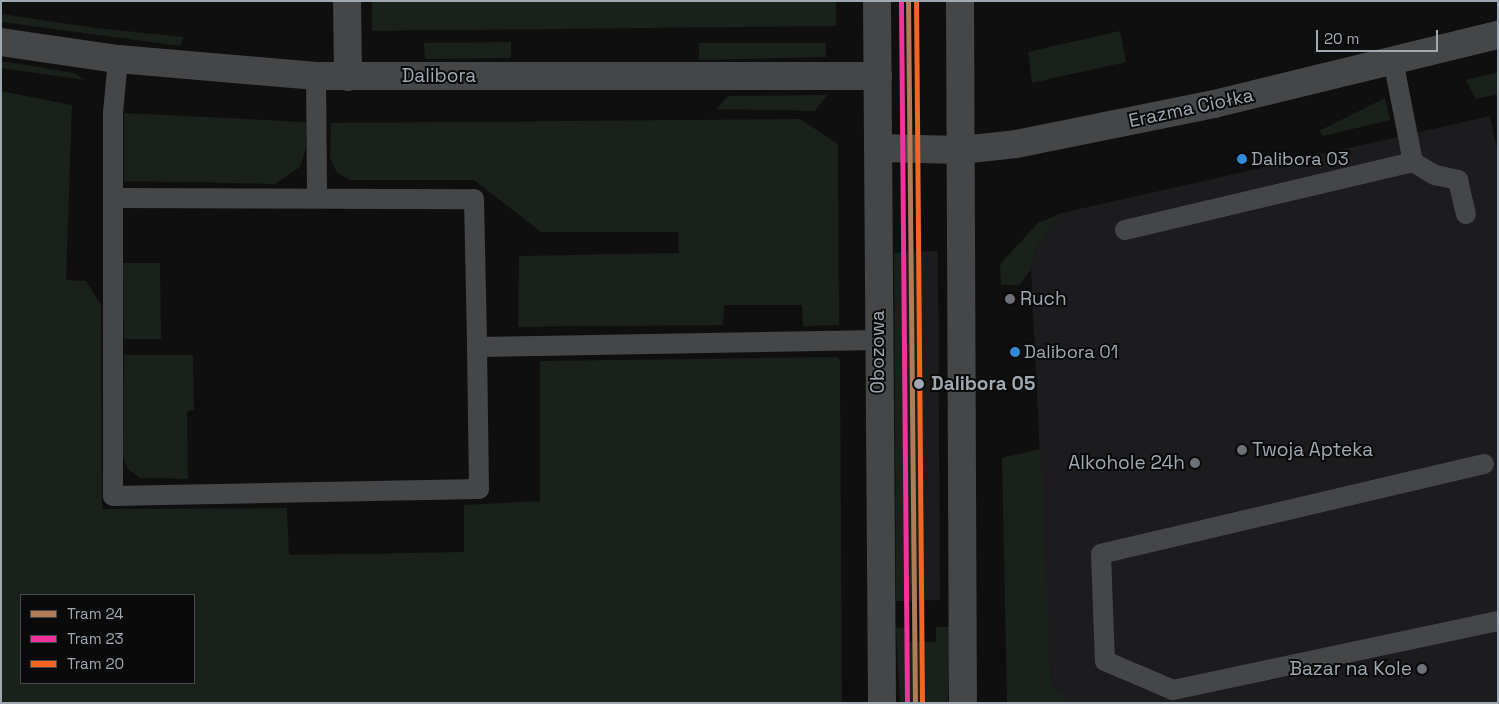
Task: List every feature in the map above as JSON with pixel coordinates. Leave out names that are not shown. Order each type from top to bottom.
[{"type":"street","points":[[347,1],[348,77]]},
{"type":"street","name":"Obozowa","points":[[877,1],[880,148],[878,340],[882,703]]},
{"type":"street","points":[[960,1],[963,703]]},
{"type":"street","name":"Erazma Ciołka","points":[[880,148],[961,150],[1016,144],[1214,104],[1498,35]]},
{"type":"street","name":"Dalibora","points":[[1,42],[118,59],[316,76],[878,76]]},
{"type":"lane","points":[[113,198],[474,199],[479,489],[113,496],[113,198],[113,113],[118,59]]},
{"type":"lane","points":[[1393,60],[1413,162]]},
{"type":"lane","points":[[316,76],[317,198]]},
{"type":"lane","points":[[1126,230],[1413,162],[1435,175],[1458,180],[1466,214]]},
{"type":"lane","points":[[477,347],[878,340]]},
{"type":"lane","points":[[1484,464],[1101,554],[1105,661],[1173,690],[1498,621]]},
{"type":"shaded area","points":[[372,1],[836,1],[836,26],[372,31]]},
{"type":"shaded area","points":[[1,14],[96,28],[184,37],[180,46],[1,22]]},
{"type":"shaded area","points":[[1120,31],[1126,62],[1032,83],[1028,52]]},
{"type":"shaded area","points":[[511,42],[511,58],[425,59],[424,43]]},
{"type":"shaded area","points":[[699,43],[826,43],[826,57],[699,60]]},
{"type":"shaded area","points":[[1,61],[75,73],[85,80],[1,68]]},
{"type":"shaded area","points":[[1498,72],[1498,94],[1476,99],[1466,80]]},
{"type":"shaded area","points":[[1,91],[72,105],[66,280],[86,281],[101,305],[102,509],[287,508],[289,555],[464,552],[464,505],[540,501],[540,361],[837,357],[840,360],[842,703],[1,703]]},
{"type":"shaded area","points":[[827,95],[815,111],[716,109],[728,96]]},
{"type":"shaded area","points":[[1385,98],[1390,120],[1323,136],[1319,131]]},
{"type":"shaded area","points":[[124,113],[306,122],[306,148],[300,167],[275,184],[124,181]]},
{"type":"shaded area","points":[[1490,116],[1498,153],[1498,703],[1073,703],[1051,684],[1031,270],[1035,250],[1062,213]]},
{"type":"shaded area","points":[[800,119],[838,144],[839,325],[803,326],[802,305],[724,305],[723,325],[518,327],[519,256],[679,253],[678,232],[541,232],[474,180],[351,180],[337,173],[330,158],[331,123]]},
{"type":"shaded area","points":[[1062,213],[1035,250],[1031,270],[1019,285],[1001,285],[1000,264],[1038,223]]},
{"type":"shaded area","points":[[938,251],[940,600],[910,601],[909,585],[926,584],[924,269],[907,269],[907,252]]},
{"type":"shaded area","points":[[907,252],[907,269],[924,269],[926,584],[909,585],[910,601],[896,601],[894,253]]},
{"type":"shaded area","points":[[123,263],[160,263],[161,339],[124,339]]},
{"type":"shaded area","points":[[124,355],[193,355],[194,410],[187,411],[188,479],[140,478],[128,469],[123,457]]},
{"type":"shaded area","points":[[1041,449],[1051,684],[1073,703],[1007,703],[1002,458]]},
{"type":"shaded area","points":[[910,627],[910,642],[936,642],[936,627],[950,627],[948,703],[900,703],[896,628]]},
{"type":"tram line","name":"23","points":[[901,1],[907,703]]},
{"type":"tram line","name":"24","points":[[908,1],[915,703]]},
{"type":"tram line","name":"20","points":[[916,1],[922,703]]},
{"type":"place","name":"Dalibora 03","points":[[1242,159]]},
{"type":"place","name":"Ruch","points":[[1010,299]]},
{"type":"place","name":"Dalibora 01","points":[[1015,352]]},
{"type":"place","name":"Dalibora 05","points":[[919,384]]},
{"type":"place","name":"Twoja Apteka","points":[[1242,450]]},
{"type":"place","name":"Alkohole 24h","points":[[1195,463]]},
{"type":"place","name":"Bazar na Kole","points":[[1422,669]]}]
